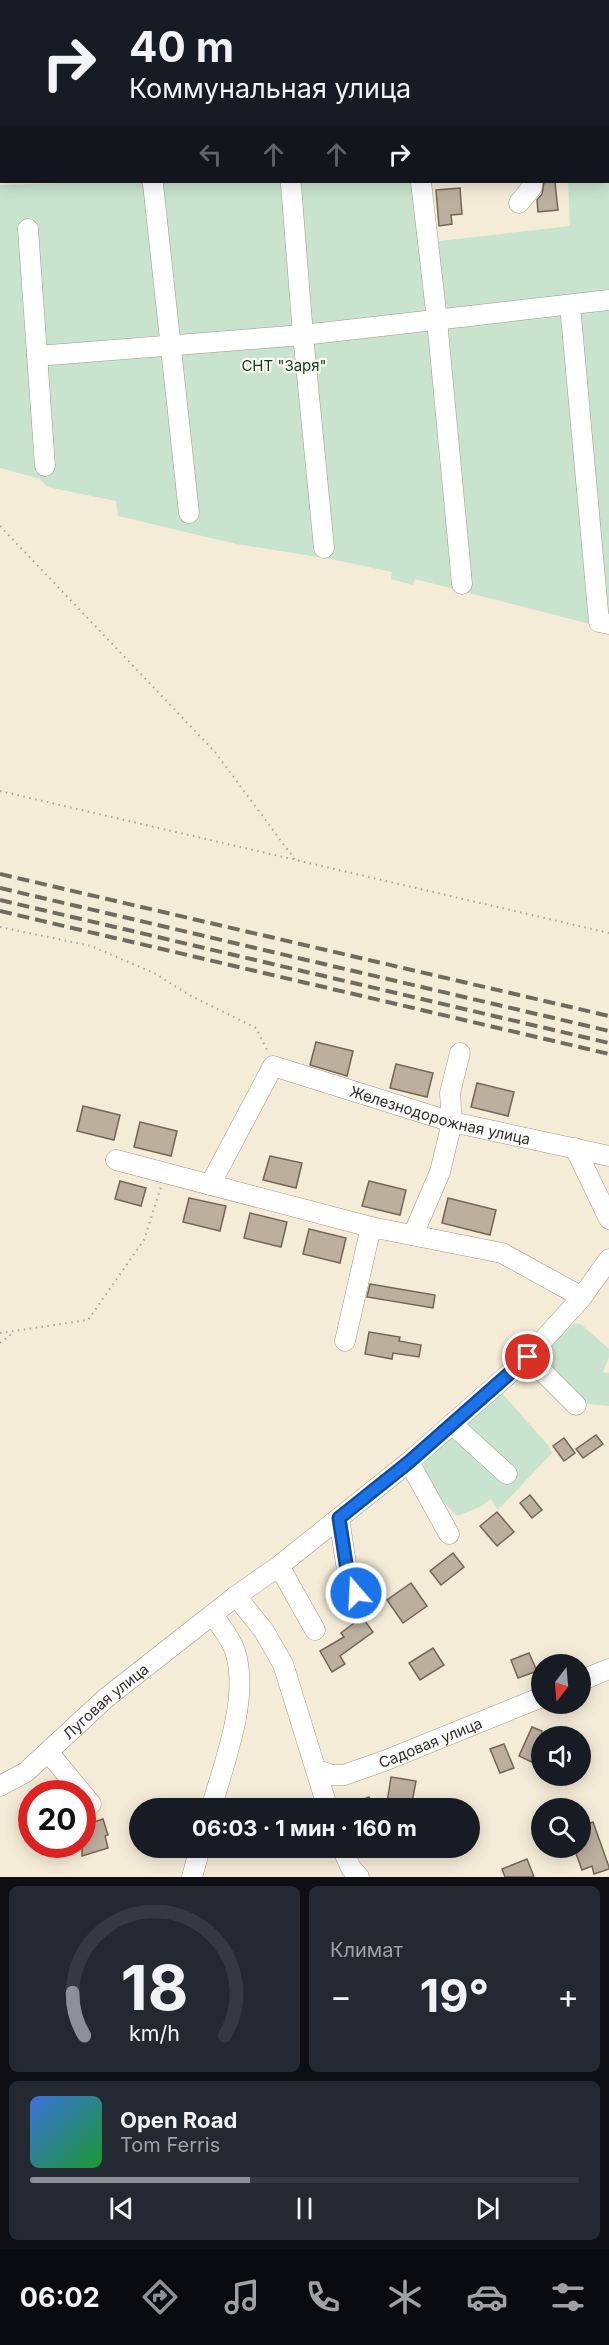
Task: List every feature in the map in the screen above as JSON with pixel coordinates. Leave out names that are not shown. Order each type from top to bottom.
[{"type":"street","points":[[421,183],[437,320],[462,584]]},
{"type":"street","points":[[519,203],[532,188],[532,183]]},
{"type":"street","points":[[153,184],[189,513]]},
{"type":"street","points":[[291,184],[324,548]]},
{"type":"street","points":[[28,229],[45,466]]},
{"type":"street","points":[[37,356],[303,334],[609,300]]},
{"type":"street","points":[[570,305],[599,622],[609,624]]},
{"type":"street","points":[[413,1235],[440,1172],[452,1122],[450,1093],[460,1053]]},
{"type":"street","points":[[210,1185],[273,1066]]},
{"type":"street","name":"Железнодорожная улица","points":[[273,1066],[452,1122],[609,1156]]},
{"type":"street","points":[[575,1148],[609,1219]]},
{"type":"street","points":[[116,1160],[371,1227],[502,1252],[582,1297]]},
{"type":"street","points":[[345,1341],[371,1227]]},
{"type":"street","name":"Луговая улица","points":[[0,1786],[26,1772],[106,1698],[236,1596],[279,1566],[409,1462],[528,1357],[582,1297],[609,1259]]},
{"type":"street","points":[[528,1357],[576,1405]]},
{"type":"street","points":[[452,1424],[507,1474]]},
{"type":"street","points":[[409,1462],[449,1534]]},
{"type":"street","points":[[339,1518],[349,1583],[363,1603]]},
{"type":"street","points":[[279,1566],[315,1630]]},
{"type":"street","points":[[236,1596],[264,1631],[284,1664],[325,1798]]},
{"type":"street","points":[[213,1615],[234,1648],[240,1671],[230,1745],[214,1798]]},
{"type":"street","points":[[591,1676],[609,1669]]},
{"type":"street","name":"Садовая улица","points":[[317,1770],[332,1775],[344,1774],[384,1761],[531,1701]]},
{"type":"street","points":[[49,1753],[71,1780]]},
{"type":"street","points":[[192,1877],[197,1858]]},
{"type":"street","points":[[346,1858],[359,1877]]},
{"type":"path","points":[[0,526],[215,752],[296,861]]},
{"type":"path","points":[[0,791],[609,933]]},
{"type":"path","points":[[0,927],[92,946],[154,973],[191,996],[256,1028],[273,1066]]},
{"type":"path","points":[[0,1333],[88,1320],[144,1240],[165,1173]]},
{"type":"path","points":[[0,1343],[16,1331]]},
{"type":"green space","name":"СНТ \"Заря\"","points":[[415,183],[422,243],[570,226],[568,183],[609,183],[609,629],[415,579],[413,585],[391,579],[392,572],[330,559],[236,544],[118,516],[116,501],[47,487],[40,479],[0,468],[0,185]]},
{"type":"green space","points":[[575,1323],[582,1325],[609,1349],[609,1357],[603,1372],[609,1373],[609,1406],[588,1404],[576,1398],[540,1358],[549,1346]]},
{"type":"green space","points":[[502,1393],[548,1445],[552,1453],[498,1510],[491,1499],[480,1507],[457,1516],[428,1483],[424,1467],[425,1458]]},
{"type":"building","points":[[544,183],[555,183],[558,210],[538,212],[537,200],[542,194]]},
{"type":"building","points":[[460,188],[462,214],[451,215],[452,224],[439,226],[436,190]]},
{"type":"building","points":[[316,1042],[353,1051],[347,1076],[310,1065]]},
{"type":"building","points":[[396,1064],[433,1073],[427,1097],[390,1088]]},
{"type":"building","points":[[477,1083],[514,1092],[508,1116],[471,1107]]},
{"type":"building","points":[[83,1106],[120,1115],[114,1140],[77,1131]]},
{"type":"building","points":[[140,1122],[177,1131],[171,1156],[134,1147]]},
{"type":"building","points":[[270,1156],[302,1163],[296,1188],[263,1180]]},
{"type":"building","points":[[120,1181],[146,1188],[141,1206],[115,1199]]},
{"type":"building","points":[[369,1181],[406,1190],[400,1215],[362,1206]]},
{"type":"building","points":[[189,1198],[226,1206],[220,1231],[183,1222]]},
{"type":"building","points":[[448,1198],[496,1210],[490,1235],[442,1223]]},
{"type":"building","points":[[250,1213],[287,1222],[281,1247],[244,1238]]},
{"type":"building","points":[[309,1229],[346,1238],[340,1263],[303,1254]]},
{"type":"building","points":[[370,1284],[435,1295],[433,1308],[367,1297]]},
{"type":"building","points":[[369,1332],[400,1337],[399,1341],[421,1345],[419,1357],[393,1353],[392,1359],[365,1354]]},
{"type":"building","points":[[596,1435],[603,1444],[583,1458],[576,1449]]},
{"type":"building","points":[[564,1438],[575,1453],[564,1461],[553,1446]]},
{"type":"building","points":[[530,1495],[542,1510],[532,1518],[520,1503]]},
{"type":"building","points":[[497,1512],[514,1532],[497,1546],[480,1526]]},
{"type":"building","points":[[453,1553],[464,1567],[441,1585],[430,1571]]},
{"type":"building","points":[[411,1583],[427,1606],[403,1623],[387,1600]]},
{"type":"building","points":[[362,1617],[373,1632],[340,1656],[345,1664],[332,1672],[320,1651],[344,1637],[341,1633]]},
{"type":"building","points":[[433,1648],[444,1665],[420,1680],[409,1663]]},
{"type":"building","points":[[529,1653],[531,1673],[518,1678],[511,1660]]},
{"type":"building","points":[[531,1729],[531,1762],[519,1756]]},
{"type":"building","points":[[504,1744],[514,1768],[500,1773],[490,1749]]},
{"type":"building","points":[[391,1777],[416,1781],[413,1798],[388,1798]]},
{"type":"building","points":[[103,1819],[108,1835],[105,1836],[108,1848],[96,1852],[96,1821]]},
{"type":"building","points":[[593,1822],[609,1867],[609,1869],[594,1874],[592,1866],[582,1870],[578,1858],[591,1858],[591,1823]]},
{"type":"building","points":[[527,1859],[534,1877],[505,1877],[502,1869]]},
{"type":"railway","points":[[0,874],[609,1016]]},
{"type":"railway","points":[[0,888],[609,1031]]},
{"type":"railway","points":[[0,900],[609,1043]]},
{"type":"railway","points":[[0,911],[609,1054]]},
{"type":"route","points":[[356,1593],[349,1583],[339,1518],[409,1462],[528,1357]]}]
